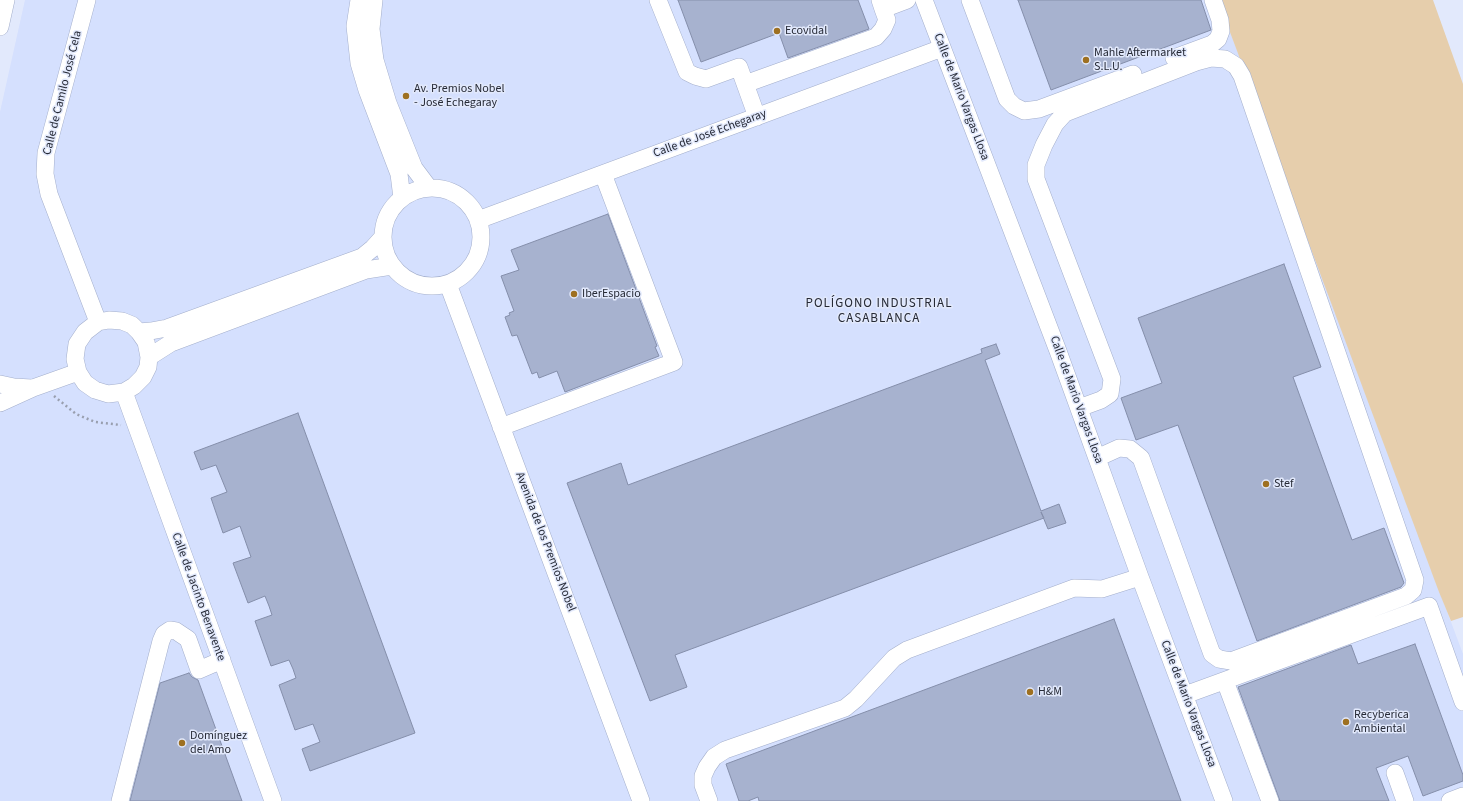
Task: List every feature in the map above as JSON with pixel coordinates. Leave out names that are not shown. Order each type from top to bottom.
[{"type":"street","points":[[0,27],[6,0]]},
{"type":"street","name":"Calle de Camilo José Cela","points":[[87,0],[46,153],[45,174],[49,194],[98,322]]},
{"type":"street","points":[[359,0],[355,26],[359,63],[367,90],[399,174],[402,198]]},
{"type":"street","points":[[374,0],[372,29],[374,60],[388,103],[414,168],[429,188]]},
{"type":"street","points":[[658,0],[687,72],[706,79],[739,67],[757,117]]},
{"type":"street","points":[[746,84],[876,37],[883,29],[887,20],[881,4],[907,0]]},
{"type":"street","name":"Calle de Mario Vargas Llosa","points":[[924,0],[1098,458],[1140,577],[1224,801]]},
{"type":"street","points":[[970,0],[1007,99],[1014,106],[1024,111],[1039,109],[1212,44],[1218,39],[1221,31],[1220,20],[1213,0]]},
{"type":"street","name":"Calle de José Echegaray","points":[[478,220],[942,48]]},
{"type":"street","points":[[1079,408],[1101,400],[1110,394],[1112,379],[1036,179],[1036,165],[1044,145],[1055,124],[1065,112],[1196,62],[1212,58],[1225,59],[1236,66],[1242,76],[1415,580],[1413,590],[1406,596],[1231,661],[1219,659],[1212,654],[1141,458],[1130,449],[1119,448],[1098,458]]},
{"type":"street","points":[[501,426],[674,362],[603,174]]},
{"type":"street","points":[[429,188],[446,190],[458,195],[470,206],[478,220],[481,234],[479,251],[472,266],[462,276],[448,284],[434,286],[420,285],[404,278],[392,266],[386,255],[382,238],[386,219],[394,206],[402,198],[413,191],[429,188]]},
{"type":"street","points":[[139,332],[167,328],[362,256],[373,248],[382,238]]},
{"type":"street","points":[[149,357],[171,343],[366,270],[392,266]]},
{"type":"street","name":"Avenida de los Premios Nobel","points":[[448,284],[642,801]]},
{"type":"street","points":[[109,320],[122,321],[132,325],[139,332],[146,342],[149,357],[148,367],[143,377],[134,386],[124,392],[108,394],[96,390],[85,383],[78,372],[75,359],[77,344],[85,332],[98,322],[109,320]]},
{"type":"street","points":[[0,403],[40,385],[78,372]]},
{"type":"street","points":[[0,384],[14,387],[40,385]]},
{"type":"street","name":"Calle de Jacinto Benavente","points":[[124,392],[274,801]]},
{"type":"street","points":[[709,801],[703,785],[703,776],[714,757],[725,750],[845,708],[856,699],[894,658],[907,650],[1074,588],[1102,589],[1140,577]]},
{"type":"street","points":[[1185,696],[1429,606],[1463,702]]},
{"type":"street","points":[[120,801],[164,634],[170,630],[176,631],[188,639],[198,670],[222,660]]},
{"type":"street","points":[[1225,681],[1270,801]]},
{"type":"street","points":[[1395,773],[1405,801]]},
{"type":"street","points":[[1450,801],[1463,796]]},
{"type":"path","points":[[40,385],[51,392],[60,402],[76,414],[95,422],[122,425],[124,431]]},
{"type":"shaded area","points":[[25,0],[1218,0],[1463,654],[1463,801],[0,801],[0,112]]},
{"type":"shaded area","points":[[1218,0],[1433,0],[1463,84],[1463,617],[1451,621],[1439,592]]},
{"type":"building","name":"Ecovidal","points":[[678,0],[858,0],[869,29],[788,58],[779,33],[701,62]]},
{"type":"building","name":"Mahle Aftermarket S.L.U.","points":[[1018,0],[1201,0],[1211,30],[1051,90]]},
{"type":"building","name":"IberEspacio","points":[[608,214],[657,346],[655,347],[659,356],[565,392],[557,371],[539,378],[537,372],[532,374],[517,335],[512,336],[505,317],[514,311],[501,276],[519,270],[511,250]]},
{"type":"building","name":"Stef","points":[[1284,264],[1321,367],[1293,377],[1352,540],[1384,528],[1404,583],[1401,587],[1257,641],[1178,425],[1136,440],[1121,398],[1162,383],[1138,318]]},
{"type":"building","points":[[996,344],[1000,354],[985,360],[1041,511],[1059,504],[1066,523],[1048,529],[1044,518],[675,655],[687,687],[650,701],[567,483],[621,463],[628,485],[982,353],[981,349]]},
{"type":"building","points":[[298,413],[415,733],[310,771],[302,749],[320,742],[313,724],[295,730],[279,685],[296,678],[293,669],[289,660],[271,666],[255,621],[272,615],[269,606],[265,596],[248,603],[233,563],[251,557],[240,526],[223,533],[211,498],[227,492],[216,465],[201,470],[194,452]]},
{"type":"building","name":"H&M","points":[[1114,619],[1181,801],[759,801],[758,797],[748,801],[739,801],[726,764]]},
{"type":"building","name":"Recyberica Ambiental","points":[[1415,644],[1463,775],[1463,781],[1423,796],[1408,756],[1376,768],[1389,801],[1280,801],[1238,687],[1351,645],[1358,664]]},
{"type":"building","name":"Domínguez del Amo","points":[[189,673],[192,677],[198,680],[242,801],[130,801],[160,683]]},
{"type":"place","name":"Ecovidal","points":[[777,31]]},
{"type":"place","name":"Mahle Aftermarket S.L.U.","points":[[1086,60]]},
{"type":"place","name":"Av. Premios Nobel - José Echegaray","points":[[406,96]]},
{"type":"place","name":"IberEspacio","points":[[574,294]]},
{"type":"place","name":"Stef","points":[[1266,484]]},
{"type":"place","name":"H&M","points":[[1030,692]]},
{"type":"place","name":"Recyberica Ambiental","points":[[1346,722]]},
{"type":"place","name":"Domínguez del Amo","points":[[182,743]]},
{"type":"district","name":"POLÍGONO INDUSTRIAL CASABLANCA","points":[[879,312]]}]
